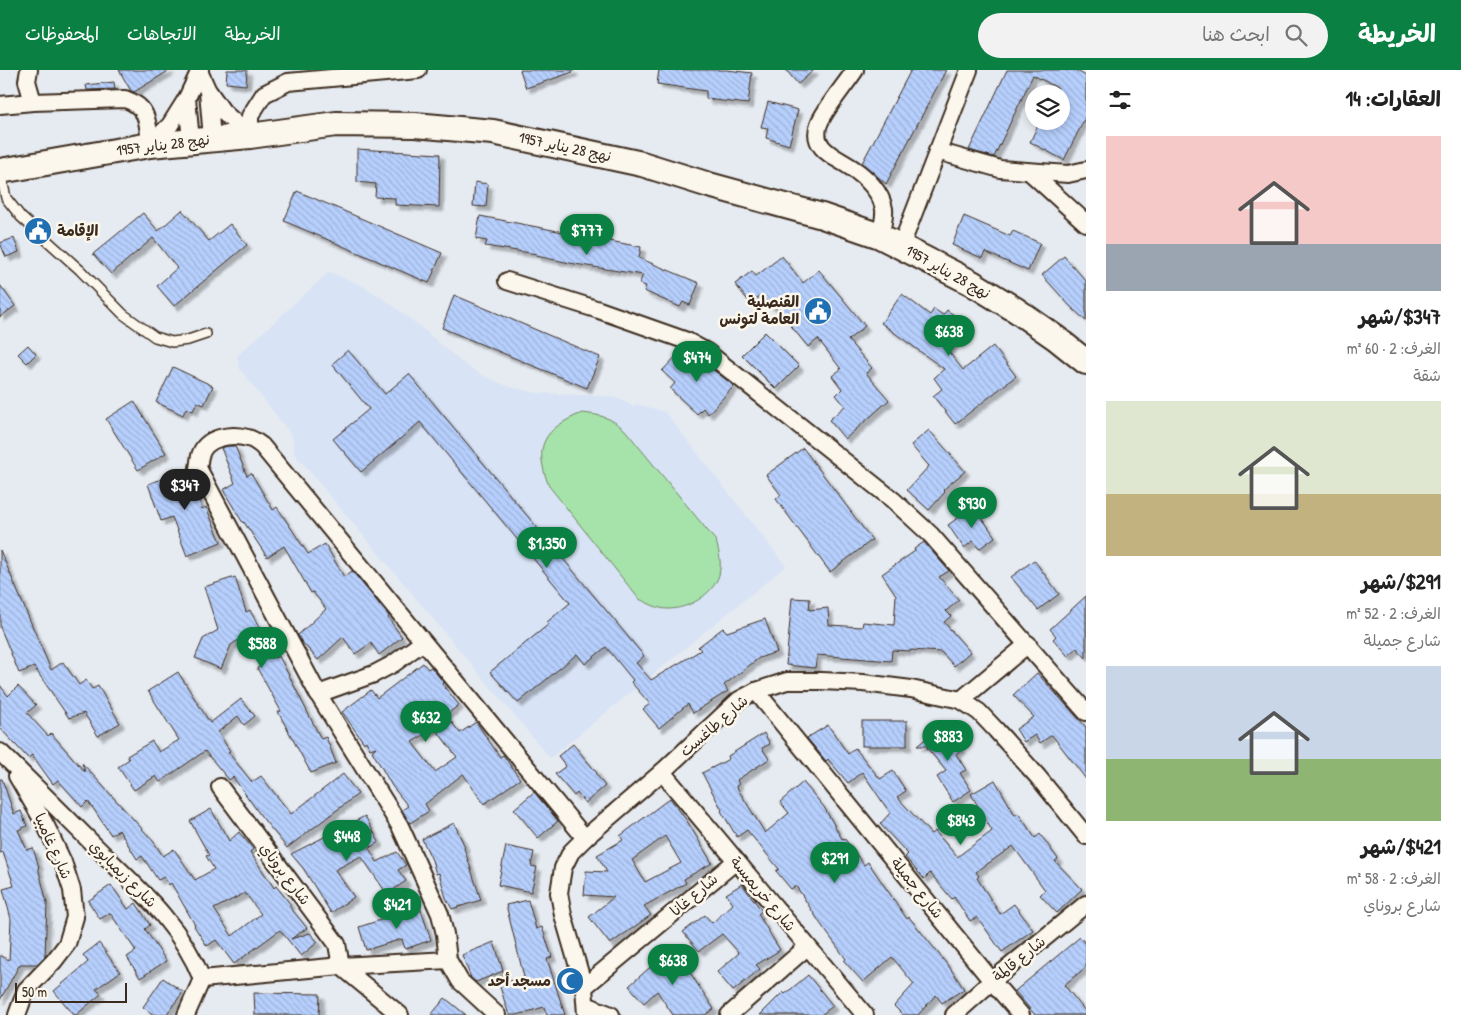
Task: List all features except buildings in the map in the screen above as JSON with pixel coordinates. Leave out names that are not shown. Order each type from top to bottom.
[{"type":"street","points":[[29,70],[27,77],[33,102]]},
{"type":"street","points":[[250,136],[250,116],[264,94],[288,82],[418,70]]},
{"type":"street","points":[[855,70],[822,118],[817,130],[818,137],[823,150],[853,168],[877,192],[884,210],[880,236]]},
{"type":"street","points":[[901,246],[969,70]]},
{"type":"street","points":[[150,145],[170,125],[187,98],[200,71]]},
{"type":"street","points":[[200,71],[208,91],[223,112],[250,136]]},
{"type":"street","points":[[202,140],[208,91]]},
{"type":"street","points":[[187,98],[202,140]]},
{"type":"street","points":[[0,105],[125,99],[141,108],[147,118],[150,145]]},
{"type":"street","name":"نهج 28 يناير 1957","points":[[0,171],[150,145],[250,136],[336,124],[416,125],[493,132],[642,164],[709,185],[822,216],[880,236],[972,283],[1016,310],[1086,362]]},
{"type":"street","points":[[937,151],[1000,169],[1068,174],[1086,170]]},
{"type":"street","points":[[1030,172],[1086,223]]},
{"type":"street","points":[[507,281],[599,310],[687,341],[707,352],[906,512],[931,535],[1086,712]]},
{"type":"street","points":[[496,1015],[460,981],[448,960],[440,914],[400,826],[318,694],[198,468],[200,455],[207,445],[218,438],[232,436],[248,438],[262,446],[585,838]]},
{"type":"street","points":[[318,694],[374,674],[393,664],[422,642]]},
{"type":"street","points":[[961,700],[1028,644]]},
{"type":"street","name":"شارع طاغست","points":[[586,1010],[584,987],[563,915],[559,893],[563,868],[571,852],[662,772],[739,700],[756,691],[787,681],[822,681],[863,683],[911,689],[961,700],[979,712],[996,730],[1038,777],[1086,836]]},
{"type":"street","name":"شارع جميلة","points":[[756,691],[1021,1015]]},
{"type":"street","name":"شارع زيمبابوي","points":[[3,754],[159,909],[184,941],[196,962],[202,979]]},
{"type":"street","name":"شارع غامبيا","points":[[3,754],[46,826],[63,862],[72,890],[74,917],[67,944],[54,961],[26,990],[17,1015]]},
{"type":"street","name":"شارع خريميسة","points":[[662,772],[865,1015]]},
{"type":"street","name":"شارع بروناي","points":[[220,787],[337,944],[341,966]]},
{"type":"street","name":"شارع غانا","points":[[584,987],[736,861]]},
{"type":"street","name":"شارع قالمة","points":[[954,1015],[992,981],[1086,904]]},
{"type":"street","points":[[729,1015],[807,947]]},
{"type":"street","points":[[186,1015],[202,979],[341,966],[448,960]]},
{"type":"street","points":[[341,966],[400,1015]]},
{"type":"street","points":[[586,1010],[611,1015]]},
{"type":"lane","points":[[0,171],[6,198],[21,217],[80,270],[124,314],[156,337],[172,342],[188,340],[206,334]]},
{"type":"shaded area","points":[[329,272],[365,287],[422,328],[461,362],[484,376],[510,387],[537,393],[606,396],[621,399],[633,407],[636,404],[665,412],[786,566],[550,758],[294,453],[293,437],[240,369],[237,356]]},
{"type":"green space","points":[[582,413],[605,417],[625,430],[716,541],[720,562],[719,575],[711,589],[699,600],[684,606],[664,609],[639,599],[549,486],[542,460],[542,450],[545,441],[558,426]]},
{"type":"place","name":"الإقامة","points":[[38,231]]},
{"type":"place","name":"القنصلية العامة لتونس","points":[[818,311]]},
{"type":"place","name":"مسجد أحد","points":[[570,981]]}]
